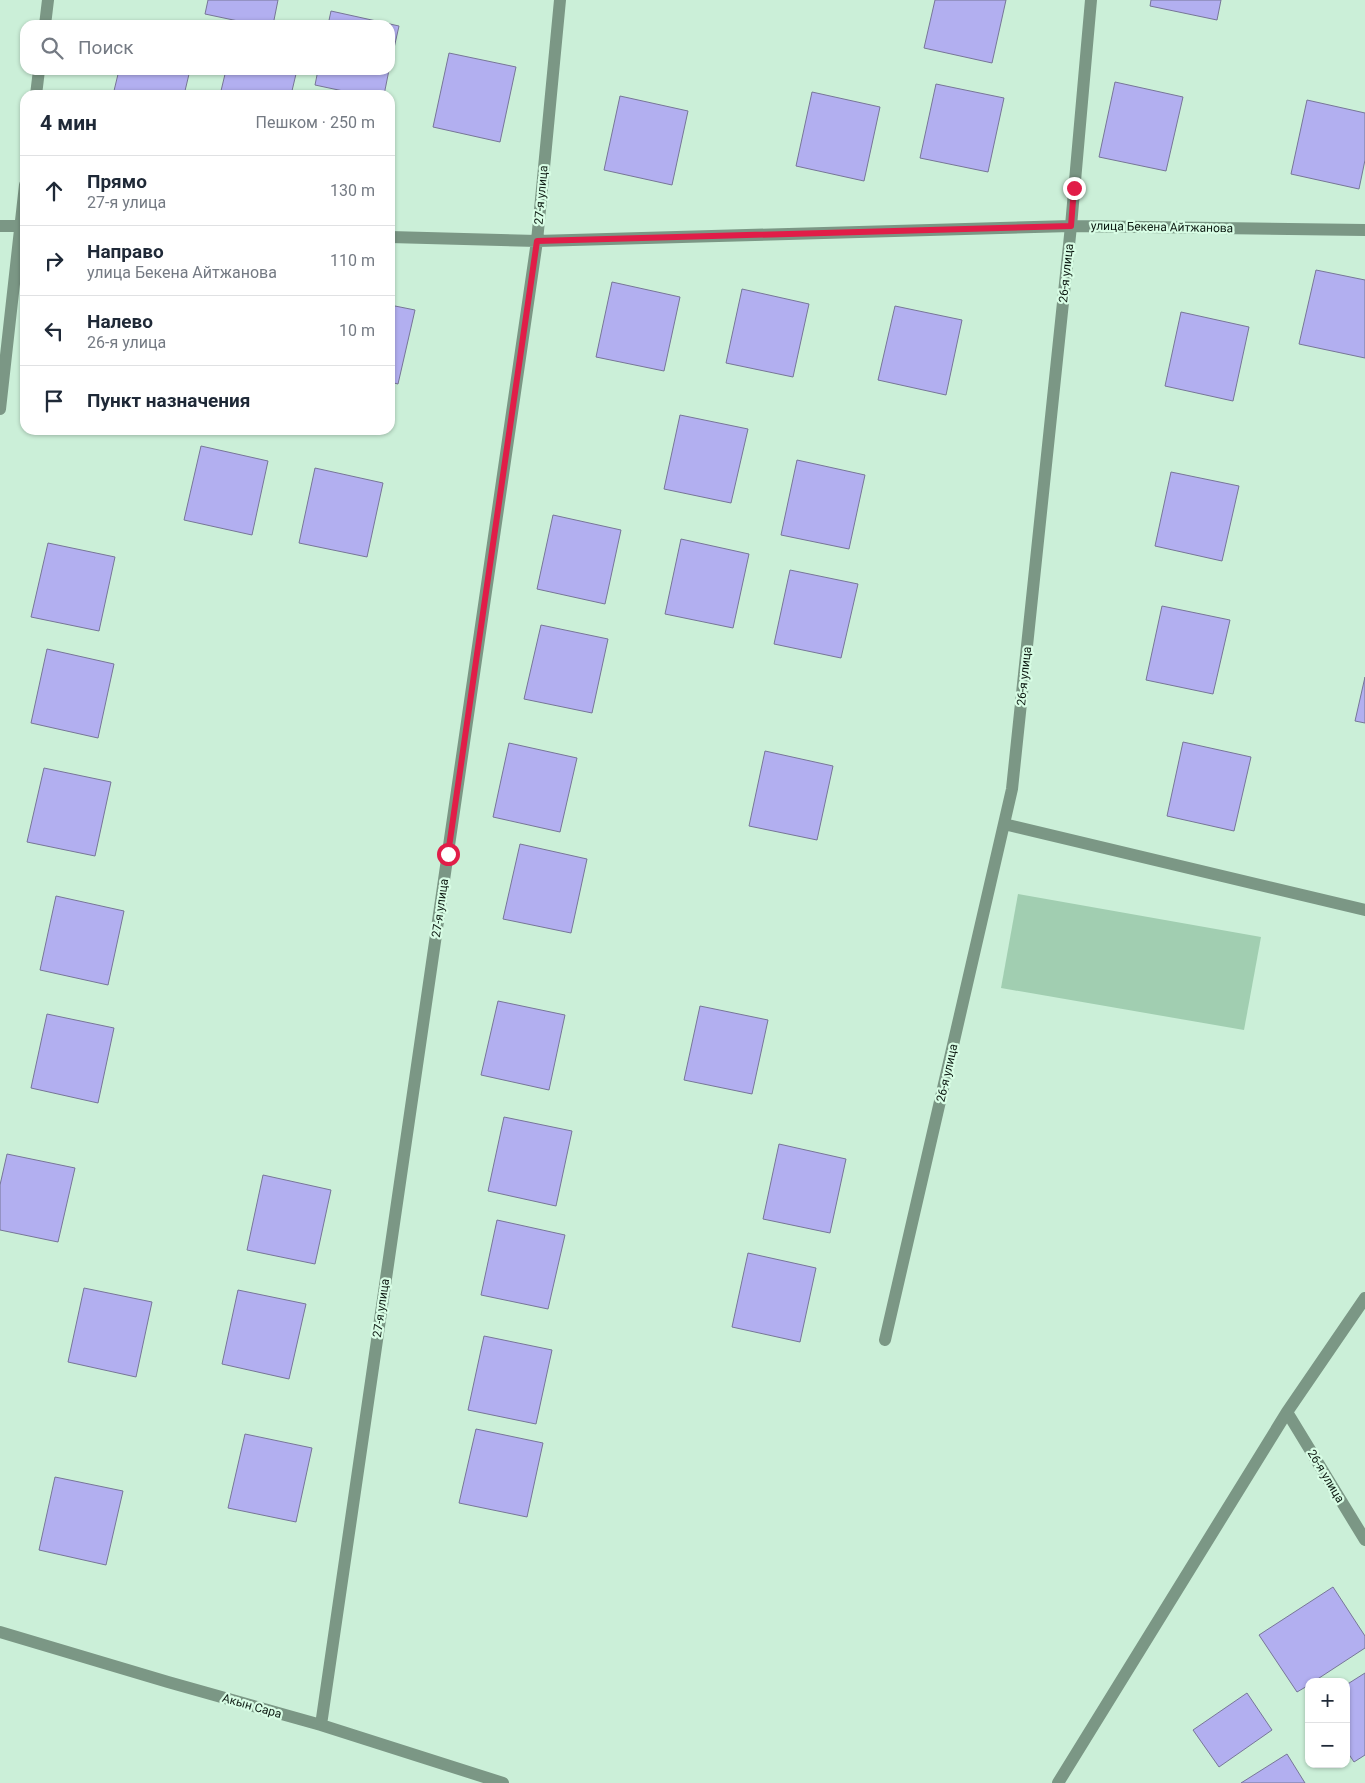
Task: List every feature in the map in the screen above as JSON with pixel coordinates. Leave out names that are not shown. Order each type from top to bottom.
[{"type":"street","points":[[46,20],[48,0]]},
{"type":"street","name":"27-я улица","points":[[321,1725],[537,241],[560,0]]},
{"type":"street","name":"26-я улица","points":[[885,1340],[1014,780],[1071,226],[1091,0]]},
{"type":"street","points":[[37,90],[38,75]]},
{"type":"street","points":[[0,226],[20,226]]},
{"type":"street","name":"улица Бекена Айтжанова","points":[[395,237],[537,241],[1071,226],[1365,230]]},
{"type":"street","points":[[0,409],[20,243]]},
{"type":"street","points":[[1004,824],[1365,910]]},
{"type":"street","points":[[1058,1783],[1287,1412],[1365,1298]]},
{"type":"street","name":"26-я улица","points":[[1287,1412],[1365,1540]]},
{"type":"street","name":"Акын Сара","points":[[0,1632],[321,1725],[503,1783]]},
{"type":"green space","points":[[1018,894],[1261,937],[1244,1030],[1001,988]]},
{"type":"building","points":[[208,0],[278,0],[274,20],[233,20],[205,14]]},
{"type":"building","points":[[935,0],[1006,0],[992,63],[924,48]]},
{"type":"building","points":[[1151,0],[1221,0],[1217,20],[1150,6]]},
{"type":"building","points":[[331,11],[372,20],[329,20]]},
{"type":"building","points":[[395,25],[399,26],[395,44]]},
{"type":"building","points":[[449,53],[516,67],[500,142],[433,127]]},
{"type":"building","points":[[118,75],[189,75],[185,90],[114,90]]},
{"type":"building","points":[[225,75],[296,75],[292,90],[221,90]]},
{"type":"building","points":[[317,75],[388,75],[385,90],[338,90],[315,85]]},
{"type":"building","points":[[1115,82],[1183,97],[1166,171],[1099,157]]},
{"type":"building","points":[[936,84],[1004,98],[988,172],[920,158]]},
{"type":"building","points":[[812,92],[880,107],[864,181],[796,166]]},
{"type":"building","points":[[620,96],[688,111],[672,185],[604,170]]},
{"type":"building","points":[[1307,100],[1365,113],[1365,160],[1359,189],[1291,174]]},
{"type":"building","points":[[1316,270],[1365,280],[1365,358],[1299,344]]},
{"type":"building","points":[[612,282],[680,297],[664,371],[596,357]]},
{"type":"building","points":[[742,289],[809,304],[793,377],[726,363]]},
{"type":"building","points":[[395,306],[415,310],[398,384],[395,383]]},
{"type":"building","points":[[895,306],[962,320],[946,395],[878,380]]},
{"type":"building","points":[[1181,312],[1249,327],[1233,401],[1165,386]]},
{"type":"building","points":[[680,415],[748,429],[731,503],[664,489]]},
{"type":"building","points":[[201,446],[268,461],[252,535],[184,520]]},
{"type":"building","points":[[797,460],[865,475],[849,549],[781,535]]},
{"type":"building","points":[[315,468],[383,483],[367,557],[299,543]]},
{"type":"building","points":[[1171,472],[1239,486],[1222,561],[1155,546]]},
{"type":"building","points":[[553,515],[621,530],[605,604],[537,589]]},
{"type":"building","points":[[681,539],[749,554],[733,628],[665,614]]},
{"type":"building","points":[[48,543],[115,557],[99,631],[31,617]]},
{"type":"building","points":[[790,570],[858,584],[841,658],[774,644]]},
{"type":"building","points":[[1162,606],[1230,620],[1213,694],[1146,680]]},
{"type":"building","points":[[541,625],[608,639],[592,713],[524,699]]},
{"type":"building","points":[[47,649],[114,664],[98,738],[31,723]]},
{"type":"building","points":[[1365,677],[1365,723],[1355,721]]},
{"type":"building","points":[[1183,742],[1251,757],[1234,831],[1167,816]]},
{"type":"building","points":[[509,743],[577,758],[560,832],[493,817]]},
{"type":"building","points":[[765,751],[833,766],[817,840],[749,826]]},
{"type":"building","points":[[44,768],[111,782],[95,856],[27,842]]},
{"type":"building","points":[[520,844],[587,859],[571,933],[503,919]]},
{"type":"building","points":[[56,896],[124,911],[108,985],[40,970]]},
{"type":"building","points":[[498,1001],[565,1015],[549,1090],[481,1075]]},
{"type":"building","points":[[700,1006],[768,1020],[752,1094],[684,1080]]},
{"type":"building","points":[[47,1014],[114,1028],[98,1103],[31,1088]]},
{"type":"building","points":[[504,1117],[572,1131],[556,1206],[488,1191]]},
{"type":"building","points":[[779,1144],[846,1159],[830,1233],[763,1219]]},
{"type":"building","points":[[7,1154],[75,1168],[58,1242],[0,1230],[0,1185]]},
{"type":"building","points":[[263,1175],[331,1190],[315,1264],[247,1250]]},
{"type":"building","points":[[497,1220],[565,1235],[548,1309],[481,1295]]},
{"type":"building","points":[[748,1253],[816,1268],[800,1342],[732,1327]]},
{"type":"building","points":[[84,1288],[152,1302],[136,1377],[68,1362]]},
{"type":"building","points":[[238,1290],[306,1304],[289,1379],[222,1364]]},
{"type":"building","points":[[484,1336],[552,1350],[536,1424],[468,1410]]},
{"type":"building","points":[[476,1429],[543,1443],[527,1517],[459,1503]]},
{"type":"building","points":[[245,1434],[312,1448],[296,1522],[228,1508]]},
{"type":"building","points":[[55,1477],[123,1491],[106,1565],[39,1550]]},
{"type":"building","points":[[1333,1587],[1365,1636],[1365,1648],[1319,1678],[1305,1678],[1305,1687],[1297,1692],[1259,1635]]},
{"type":"building","points":[[1365,1673],[1365,1755],[1354,1762],[1350,1756],[1350,1682]]},
{"type":"building","points":[[1247,1693],[1272,1730],[1219,1767],[1193,1730]]},
{"type":"building","points":[[1287,1754],[1305,1783],[1241,1783]]},
{"type":"route","points":[[448,854],[537,241],[1071,226],[1074,188]]}]
